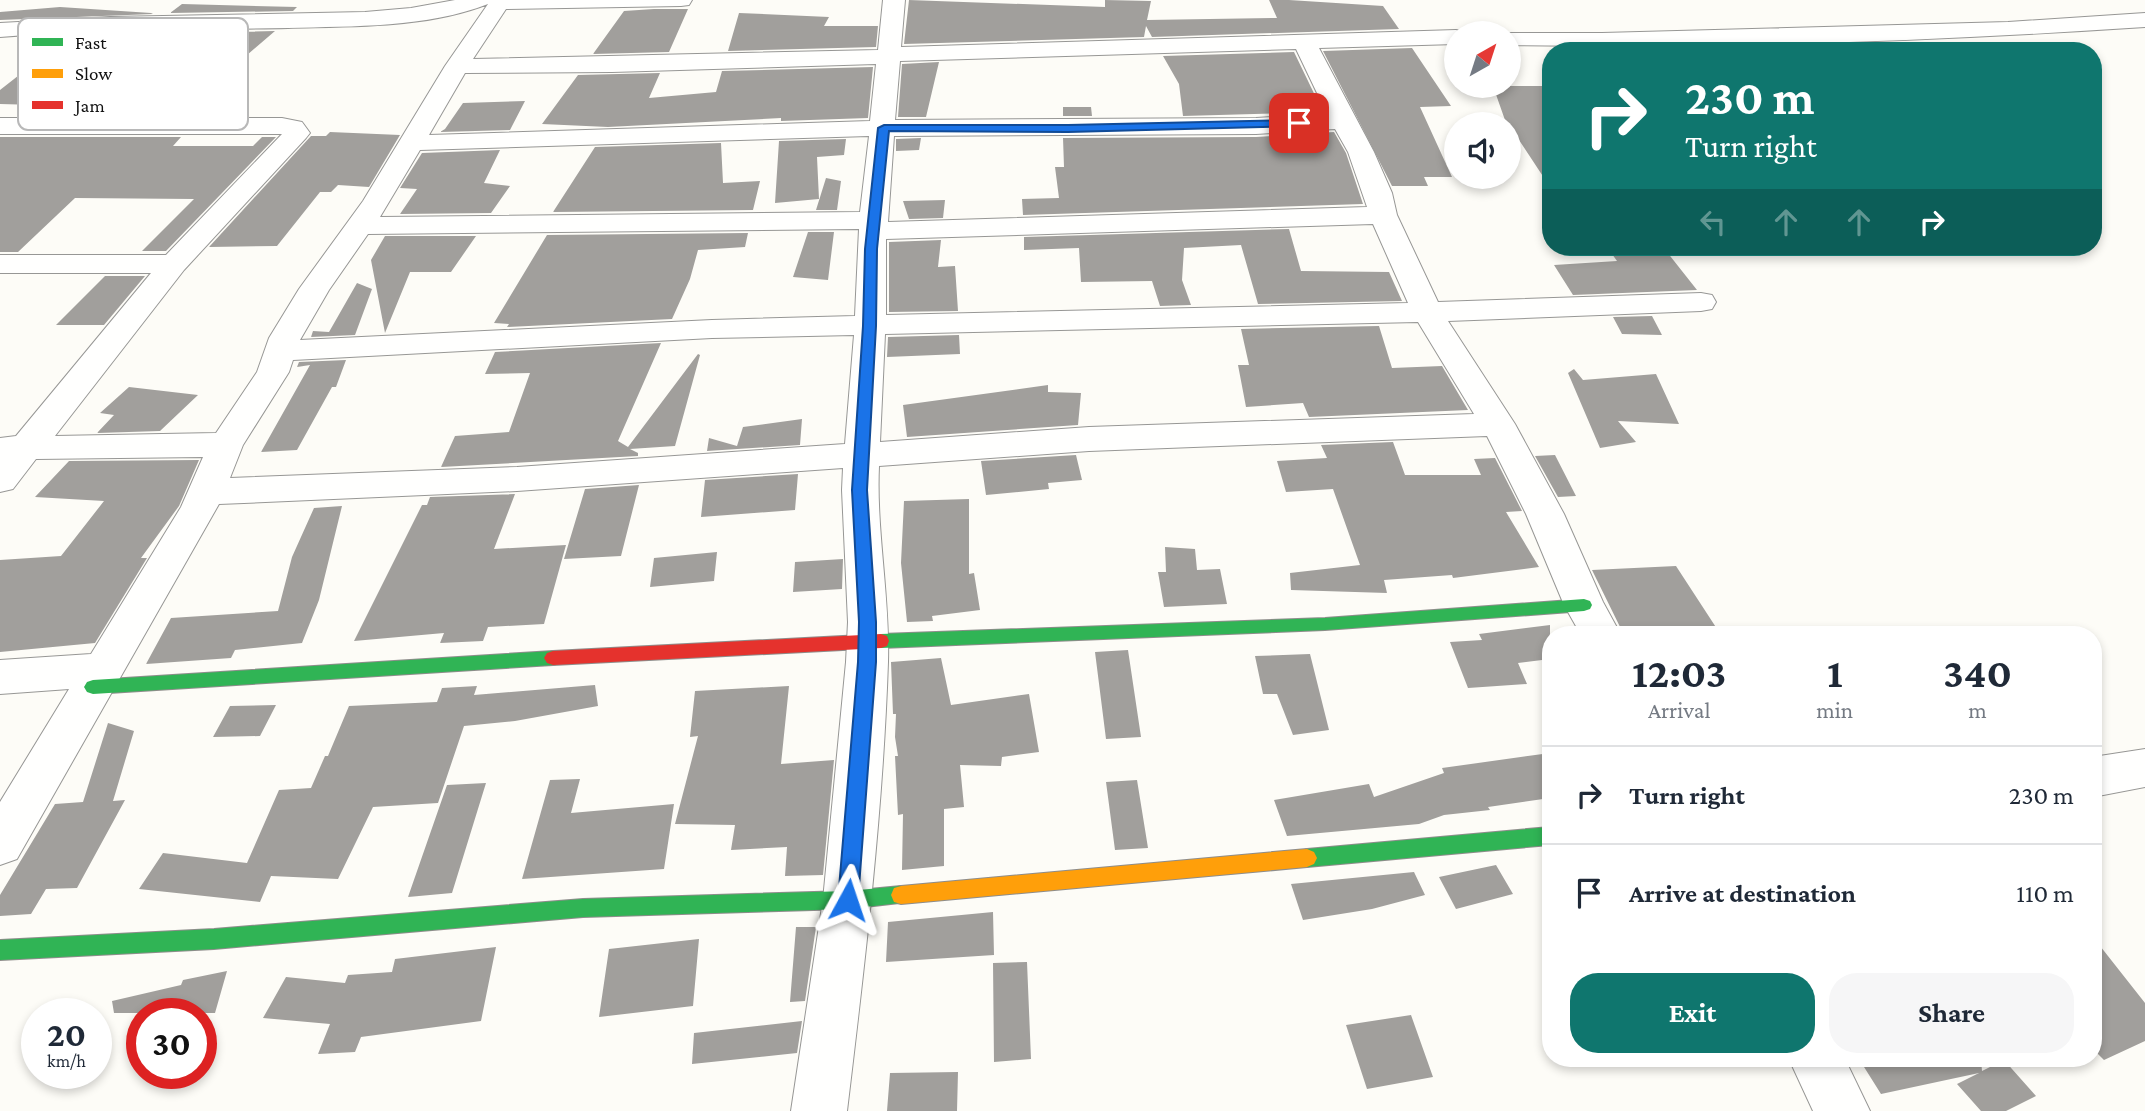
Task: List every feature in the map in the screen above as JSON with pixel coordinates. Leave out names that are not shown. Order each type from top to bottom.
[{"type":"street","points":[[248,21],[385,19],[493,1],[681,0]]},
{"type":"street","points":[[819,1111],[848,900],[867,642],[860,490],[873,226],[894,0]]},
{"type":"street","points":[[0,844],[205,492],[226,445],[273,372],[281,351],[314,289],[360,226],[412,143],[493,1]]},
{"type":"street","points":[[1521,38],[1602,40],[2008,29],[2145,20]]},
{"type":"street","points":[[0,30],[18,29]]},
{"type":"street","points":[[457,66],[612,65],[1444,37]]},
{"type":"street","points":[[1305,43],[1361,152],[1378,192],[1383,215],[1429,312],[1498,424],[1545,514],[1584,605],[1596,626]]},
{"type":"street","points":[[412,143],[884,128],[1256,126],[1343,121]]},
{"type":"street","points":[[0,125],[18,125]]},
{"type":"street","points":[[0,480],[13,448],[174,264],[297,133],[297,129],[293,127],[248,126]]},
{"type":"street","points":[[360,226],[873,226],[1383,215]]},
{"type":"street","points":[[0,264],[174,264]]},
{"type":"street","points":[[281,351],[712,329],[1429,312],[1701,302]]},
{"type":"street","points":[[205,492],[517,479],[862,457],[1089,439],[1498,424]]},
{"type":"street","points":[[13,448],[226,445]]},
{"type":"street","points":[[0,677],[98,679],[867,642],[1325,624],[1584,605]]},
{"type":"street","points":[[2102,775],[2145,768]]},
{"type":"street","points":[[0,950],[214,939],[583,908],[848,900],[1542,837]]},
{"type":"street","points":[[1820,1067],[1842,1111]]},
{"type":"building","points":[[909,0],[1105,7],[1105,0],[1151,1],[1147,20],[1277,18],[1269,0],[1289,0],[1383,6],[1399,29],[1152,37],[1146,26],[1144,37],[904,44]]},
{"type":"building","points":[[182,4],[297,7],[293,11],[170,13]]},
{"type":"building","points":[[60,7],[153,14],[0,20],[0,12]]},
{"type":"building","points":[[688,9],[669,52],[593,54],[624,11]]},
{"type":"building","points":[[739,13],[829,17],[824,26],[878,26],[876,47],[728,51]]},
{"type":"building","points":[[275,31],[248,54],[248,32]]},
{"type":"building","points":[[1412,48],[1451,106],[1420,107],[1444,160],[1444,177],[1424,177],[1428,186],[1392,186],[1323,51]]},
{"type":"building","points":[[1294,52],[1323,112],[1183,116],[1179,84],[1163,56]]},
{"type":"building","points":[[939,62],[926,117],[898,117],[902,64]]},
{"type":"building","points":[[873,67],[868,118],[781,121],[781,118],[608,127],[542,124],[578,75],[660,73],[649,98],[716,92],[722,71]]},
{"type":"building","points":[[18,76],[18,104],[0,104],[0,90]]},
{"type":"building","points":[[1521,86],[1542,86],[1542,175],[1521,143],[1521,112],[1502,112],[1497,98],[1521,98]]},
{"type":"building","points":[[525,101],[510,130],[440,132],[463,103]]},
{"type":"building","points":[[1063,107],[1091,107],[1092,116],[1063,116]]},
{"type":"building","points":[[330,132],[400,135],[369,187],[338,185],[331,192],[320,192],[277,246],[209,247],[311,136],[326,136]]},
{"type":"building","points":[[1334,132],[1346,153],[1363,204],[1023,215],[1022,199],[1059,198],[1055,167],[1064,167],[1063,138],[1256,137]]},
{"type":"building","points":[[0,137],[181,137],[173,146],[253,146],[262,137],[276,137],[166,251],[142,251],[194,199],[75,198],[18,252],[0,252]]},
{"type":"building","points":[[921,138],[919,150],[896,151],[896,139]]},
{"type":"building","points":[[846,139],[844,155],[817,157],[819,199],[775,203],[779,141]]},
{"type":"building","points":[[721,143],[723,183],[760,181],[753,210],[553,212],[595,147]]},
{"type":"building","points":[[500,150],[484,183],[510,186],[491,213],[400,214],[417,189],[400,188],[422,153]]},
{"type":"building","points":[[826,178],[841,181],[837,210],[816,210]]},
{"type":"building","points":[[945,200],[943,218],[909,219],[903,201]]},
{"type":"building","points":[[1289,229],[1301,271],[1389,272],[1402,301],[1258,304],[1241,245],[1184,248],[1182,280],[1191,305],[1160,306],[1152,281],[1081,282],[1079,248],[1024,250],[1024,237]]},
{"type":"building","points":[[808,232],[834,232],[828,280],[793,277]]},
{"type":"building","points":[[748,233],[745,247],[698,250],[690,279],[672,319],[507,327],[509,324],[494,323],[547,235]]},
{"type":"building","points":[[385,236],[476,236],[451,272],[410,272],[385,333],[371,260]]},
{"type":"building","points":[[941,240],[938,267],[955,266],[958,311],[889,312],[889,242]]},
{"type":"building","points":[[1613,256],[1670,256],[1697,290],[1573,295],[1554,265],[1617,261]]},
{"type":"building","points":[[105,276],[145,276],[104,325],[56,325]]},
{"type":"building","points":[[357,283],[372,289],[355,335],[311,337],[313,331],[329,332]]},
{"type":"building","points":[[1652,316],[1662,335],[1622,334],[1613,317]]},
{"type":"building","points":[[1379,326],[1392,368],[1442,366],[1468,410],[1309,417],[1303,403],[1246,407],[1238,365],[1249,365],[1241,329]]},
{"type":"building","points":[[959,335],[960,354],[887,357],[888,337]]},
{"type":"building","points":[[661,343],[618,441],[628,447],[698,354],[700,355],[675,446],[630,449],[638,453],[638,456],[441,467],[455,436],[509,432],[530,373],[485,374],[495,352]]},
{"type":"building","points":[[346,360],[336,387],[332,387],[297,450],[261,452],[310,365],[297,367],[299,362]]},
{"type":"building","points":[[1574,369],[1583,380],[1656,374],[1679,424],[1618,421],[1636,442],[1600,448],[1568,373]]},
{"type":"building","points":[[1048,385],[1048,392],[1081,393],[1078,425],[907,437],[903,405]]},
{"type":"building","points":[[129,387],[198,395],[160,431],[97,433],[114,415],[100,413]]},
{"type":"building","points":[[802,419],[800,445],[707,451],[709,438],[737,446],[743,427]]},
{"type":"building","points":[[1393,442],[1405,475],[1481,475],[1474,459],[1495,458],[1522,511],[1506,512],[1539,567],[1453,578],[1452,575],[1384,580],[1387,593],[1291,590],[1290,573],[1360,565],[1333,489],[1286,492],[1277,461],[1327,458],[1321,445]]},
{"type":"building","points":[[1076,455],[1082,480],[1048,483],[1049,489],[986,495],[981,461]]},
{"type":"building","points":[[1555,455],[1576,496],[1558,497],[1535,456]]},
{"type":"building","points":[[199,460],[179,506],[141,558],[147,558],[95,643],[0,652],[0,560],[61,556],[104,501],[35,497],[69,461]]},
{"type":"building","points":[[798,474],[795,510],[701,517],[705,480]]},
{"type":"building","points":[[639,485],[621,556],[564,559],[585,489]]},
{"type":"building","points":[[515,494],[494,549],[566,545],[544,624],[488,627],[483,641],[440,643],[444,633],[354,641],[422,505],[427,505],[430,497]]},
{"type":"building","points":[[969,499],[969,574],[974,573],[980,610],[932,616],[933,621],[907,622],[901,563],[904,501]]},
{"type":"building","points":[[342,506],[319,600],[302,643],[235,650],[231,658],[146,664],[171,618],[278,611],[292,557],[314,508]]},
{"type":"building","points":[[1165,547],[1195,549],[1197,570],[1220,569],[1227,604],[1164,607],[1158,572],[1166,572]]},
{"type":"building","points":[[717,552],[714,581],[650,587],[654,558]]},
{"type":"building","points":[[843,559],[842,589],[793,592],[795,562]]},
{"type":"building","points":[[1676,566],[1715,626],[1620,626],[1592,570]]},
{"type":"building","points":[[1542,626],[1542,660],[1518,663],[1527,684],[1468,688],[1450,642],[1482,640],[1479,634]]},
{"type":"building","points":[[1128,650],[1141,737],[1106,739],[1095,652]]},
{"type":"building","points":[[1310,654],[1329,730],[1293,735],[1277,694],[1263,694],[1255,656]]},
{"type":"building","points":[[941,658],[951,705],[1029,694],[1039,752],[1002,757],[1001,766],[960,765],[964,807],[944,809],[944,866],[902,870],[903,814],[898,815],[895,756],[898,756],[891,662]]},
{"type":"building","points":[[595,685],[598,706],[515,721],[464,726],[438,803],[373,807],[338,879],[271,876],[260,902],[139,889],[163,853],[247,863],[279,790],[311,788],[349,706],[437,702],[442,688],[477,686],[474,695]]},
{"type":"building","points":[[789,686],[781,764],[834,760],[823,875],[785,876],[787,847],[731,850],[735,825],[675,824],[698,736],[690,737],[695,691]]},
{"type":"building","points":[[276,705],[260,736],[213,737],[230,706]]},
{"type":"building","points":[[108,723],[134,731],[113,801],[125,800],[77,888],[46,889],[31,914],[0,916],[0,895],[55,804],[83,802]]},
{"type":"building","points":[[1542,754],[1542,799],[1488,807],[1490,810],[1444,815],[1419,824],[1287,836],[1274,800],[1369,784],[1374,797],[1444,773],[1442,768]]},
{"type":"building","points":[[580,779],[571,813],[674,804],[664,869],[522,879],[550,780]]},
{"type":"building","points":[[1137,780],[1148,848],[1115,850],[1106,782]]},
{"type":"building","points":[[486,783],[452,893],[408,897],[447,785]]},
{"type":"building","points":[[1496,865],[1513,894],[1456,909],[1439,877]]},
{"type":"building","points":[[1414,872],[1425,895],[1372,909],[1303,920],[1291,884]]},
{"type":"building","points":[[993,912],[994,955],[886,962],[888,922]]},
{"type":"building","points":[[796,927],[816,927],[805,1001],[790,1002]]},
{"type":"building","points":[[699,939],[693,1006],[599,1017],[609,949]]},
{"type":"building","points":[[496,947],[481,1021],[361,1037],[355,1052],[318,1054],[330,1024],[263,1018],[286,977],[345,983],[348,975],[392,972],[395,959]]},
{"type":"building","points":[[2102,948],[2145,1003],[2145,1041],[2104,1060]]},
{"type":"building","points":[[1027,962],[1031,1059],[994,1062],[993,963]]},
{"type":"building","points":[[227,971],[217,1006],[217,998],[126,998],[126,1013],[114,1013],[112,1001],[181,985],[183,980]]},
{"type":"building","points":[[1411,1015],[1433,1077],[1367,1089],[1346,1025]]},
{"type":"building","points":[[802,1021],[797,1053],[692,1064],[694,1033]]},
{"type":"building","points":[[1864,1067],[1982,1067],[1982,1071],[1990,1067],[2010,1067],[2036,1096],[2006,1111],[1981,1111],[1957,1084],[1979,1073],[1881,1094]]},
{"type":"building","points":[[958,1072],[957,1111],[887,1111],[890,1073]]},
{"type":"traffic: fast","points":[[881,641],[1325,624],[1584,605]]},
{"type":"traffic: fast","points":[[93,687],[553,658]]},
{"type":"traffic: fast","points":[[1307,858],[1542,837]]},
{"type":"traffic: fast","points":[[0,950],[214,939],[583,908],[848,900],[901,895]]},
{"type":"traffic: slow","points":[[901,895],[1307,858]]},
{"type":"traffic: jam","points":[[553,658],[881,641]]},
{"type":"route","points":[[848,900],[867,662],[860,490],[870,326],[871,249],[884,128],[1256,126],[1299,123]]}]
